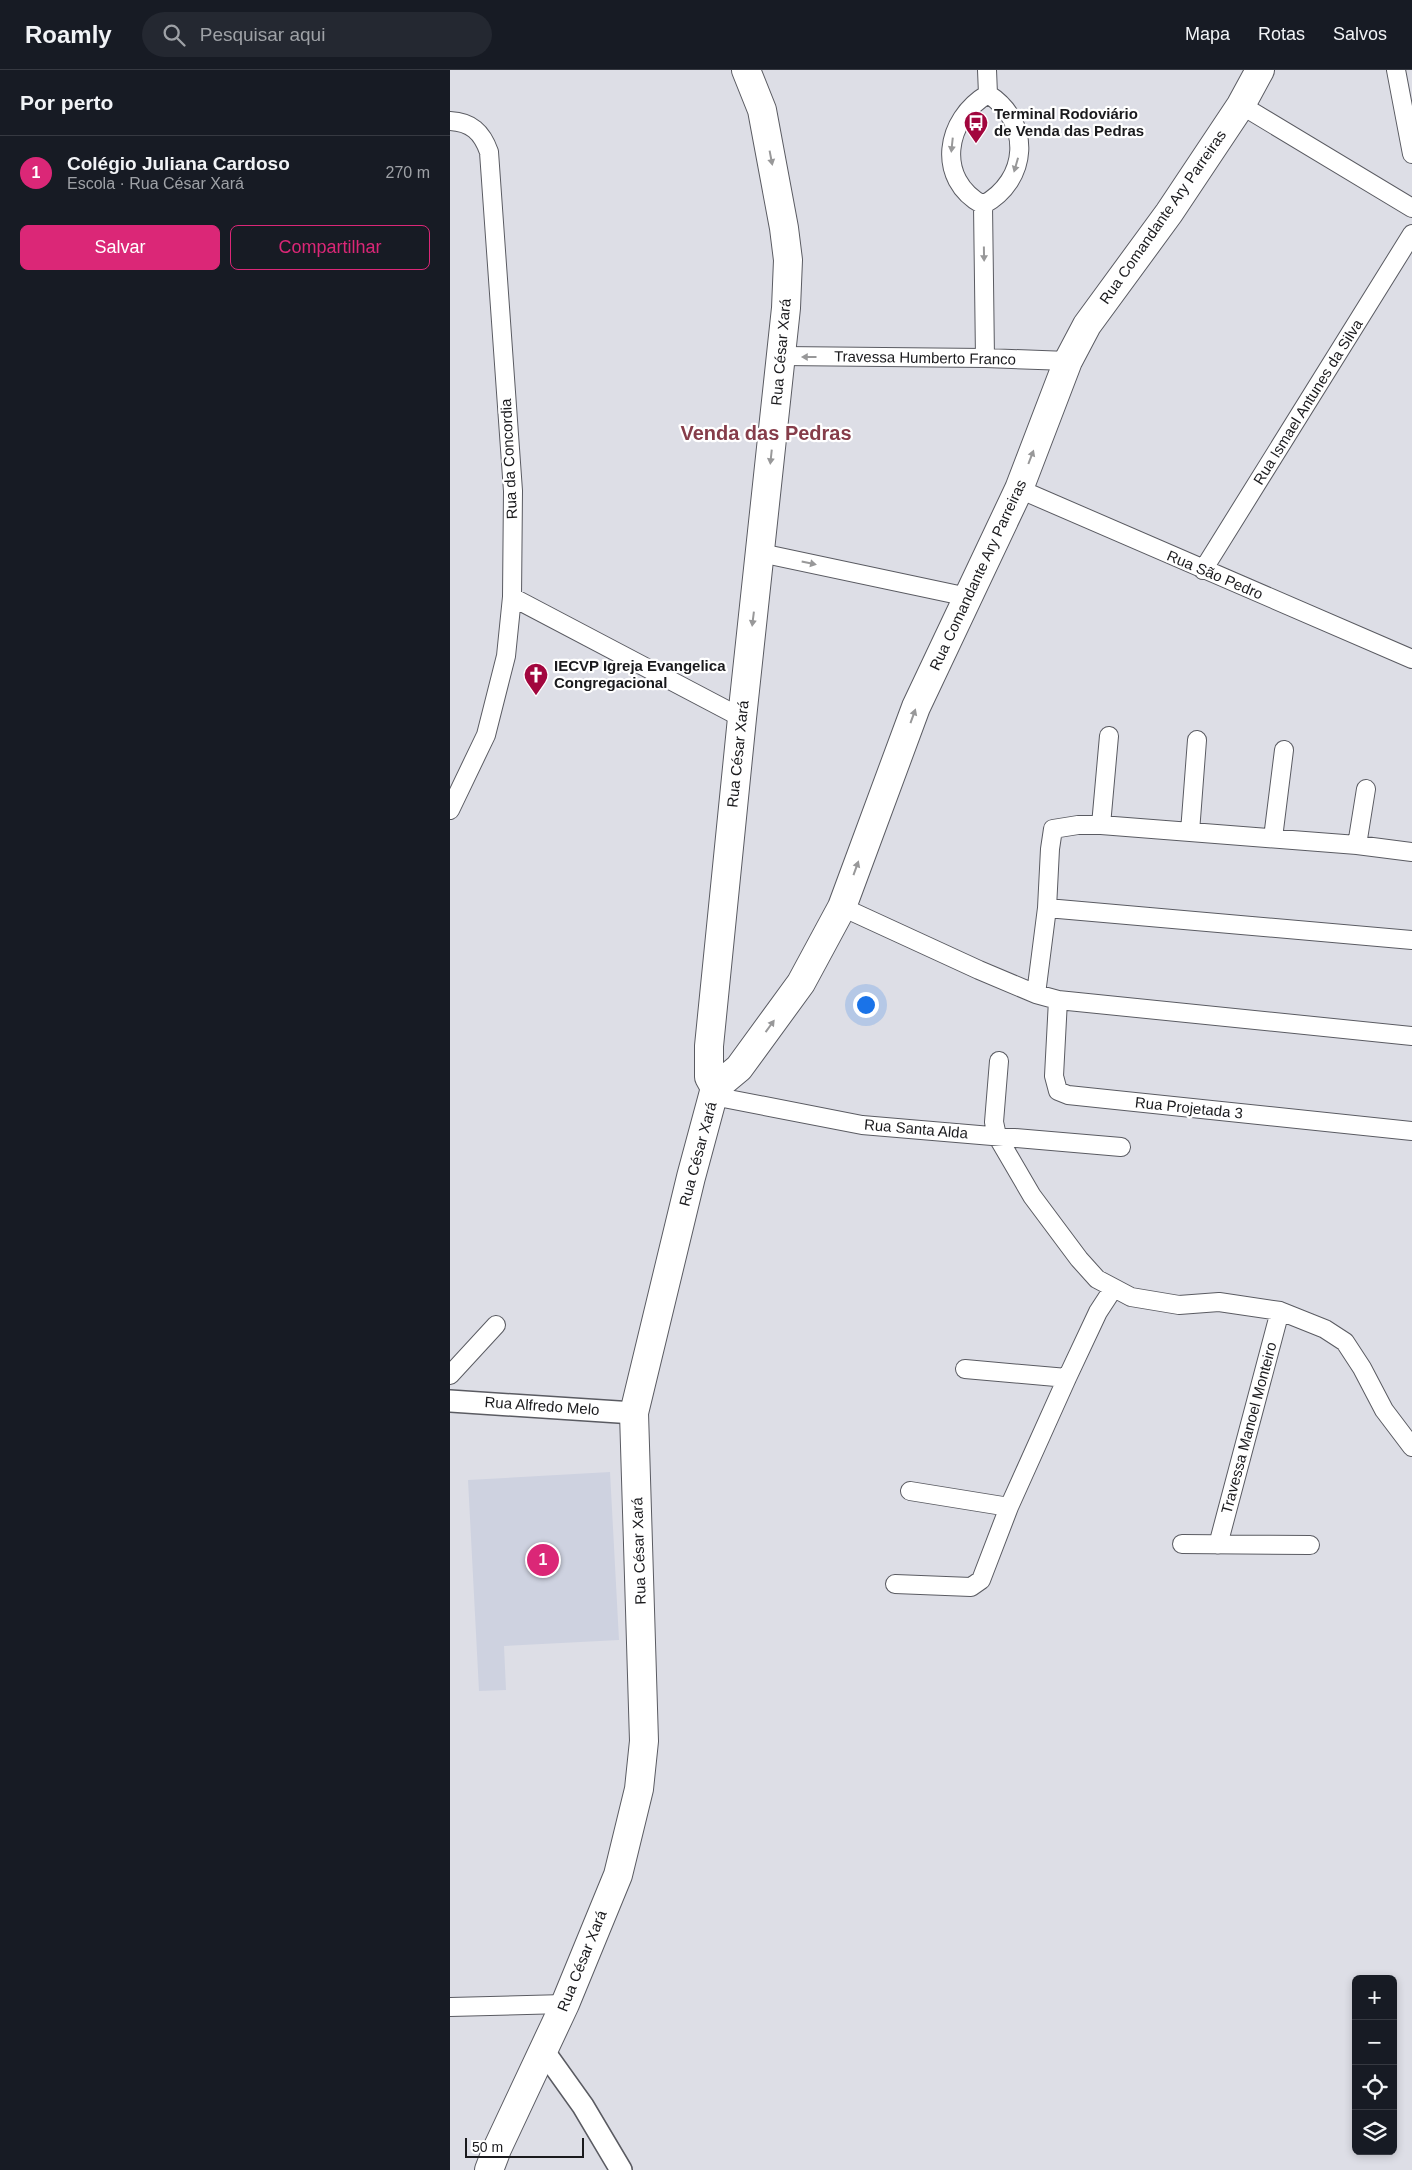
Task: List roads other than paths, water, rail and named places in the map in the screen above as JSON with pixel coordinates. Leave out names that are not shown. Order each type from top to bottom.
[{"type":"main road","name":"Rua César Xará","points":[[746,70],[762,110]]},
{"type":"main road","name":"Rua César Xará","points":[[489,2170],[565,2004],[618,1875],[639,1788],[644,1741],[634,1413],[691,1177],[714,1092],[709,1078],[709,1046],[742,718],[782,356],[788,260],[784,228],[762,110],[761,70]]},
{"type":"main road","name":"Rua Comandante Ary Parreiras","points":[[714,1092],[739,1068],[801,983],[842,907],[916,706],[1018,489],[1068,361],[1087,325],[1169,213],[1241,105],[1260,70]]},
{"type":"main road","points":[[709,1046],[727,1057],[747,1057]]},
{"type":"street","points":[[983,205],[1002,192],[1012,179],[1020,150],[1019,135],[1014,121],[1005,108],[988,94],[987,70]]},
{"type":"street","points":[[1396,70],[1412,154]]},
{"type":"street","points":[[983,205],[966,192],[958,181],[951,156],[951,143],[960,118],[968,108],[988,94]]},
{"type":"street","points":[[1241,105],[1412,208]]},
{"type":"street","name":"Rua da Concordia","points":[[450,121],[475,128],[484,138],[490,152],[513,491],[512,597],[506,656],[488,727],[471,769],[450,810]]},
{"type":"street","points":[[983,205],[985,358]]},
{"type":"street","name":"Rua Ismael Antunes da Silva","points":[[1203,570],[1412,234]]},
{"type":"street","name":"Travessa Humberto Franco","points":[[782,356],[985,358],[1068,361]]},
{"type":"street","name":"Rua São Pedro","points":[[1018,489],[1412,660]]},
{"type":"street","points":[[761,553],[968,597]]},
{"type":"street","points":[[512,597],[742,718]]},
{"type":"street","points":[[1101,825],[1109,736]]},
{"type":"street","points":[[1190,832],[1196,740]]},
{"type":"street","points":[[1273,838],[1284,750]]},
{"type":"street","points":[[1357,845],[1366,789]]},
{"type":"street","points":[[1036,994],[1047,908],[1053,829],[1078,825],[1101,825],[1357,845],[1412,852]]},
{"type":"street","points":[[842,907],[1036,994],[1058,1000],[1412,1036]]},
{"type":"street","points":[[1047,908],[1412,940]]},
{"type":"street","name":"Rua Projetada 3","points":[[1058,1000],[1054,1076],[1058,1091],[1068,1095],[1412,1131]]},
{"type":"street","points":[[999,1060],[994,1122],[997,1136],[1032,1196],[1097,1279],[1112,1289],[1131,1297],[1179,1305],[1219,1302],[1280,1311],[1325,1329],[1345,1342],[1362,1368],[1384,1410],[1412,1447]]},
{"type":"street","name":"Rua Santa Alda","points":[[714,1092],[862,1125],[1121,1146]]},
{"type":"street","points":[[895,1584],[977,1585],[985,1574],[1010,1506],[1067,1378],[1098,1312],[1112,1289]]},
{"type":"street","name":"Travessa Manoel Monteiro","points":[[1218,1545],[1280,1311]]},
{"type":"street","points":[[450,1375],[496,1325]]},
{"type":"street","points":[[965,1369],[1067,1378]]},
{"type":"street","name":"Rua Alfredo Melo","points":[[450,1401],[634,1413]]},
{"type":"street","points":[[910,1491],[1010,1506]]},
{"type":"street","points":[[1182,1544],[1310,1545]]},
{"type":"street","points":[[450,2007],[565,2004]]},
{"type":"street","points":[[543,2050],[583,2106],[621,2170]]},
{"type":"place","name":"Terminal Rodoviário de Venda das Pedras","points":[[976,144]]},
{"type":"place","name":"IECVP Igreja Evangelica Congregacional","points":[[536,696]]},
{"type":"place","name":"Colégio Juliana Cardoso","points":[[543,1560]]},
{"type":"district","name":"Venda das Pedras","points":[[766,433]]}]
